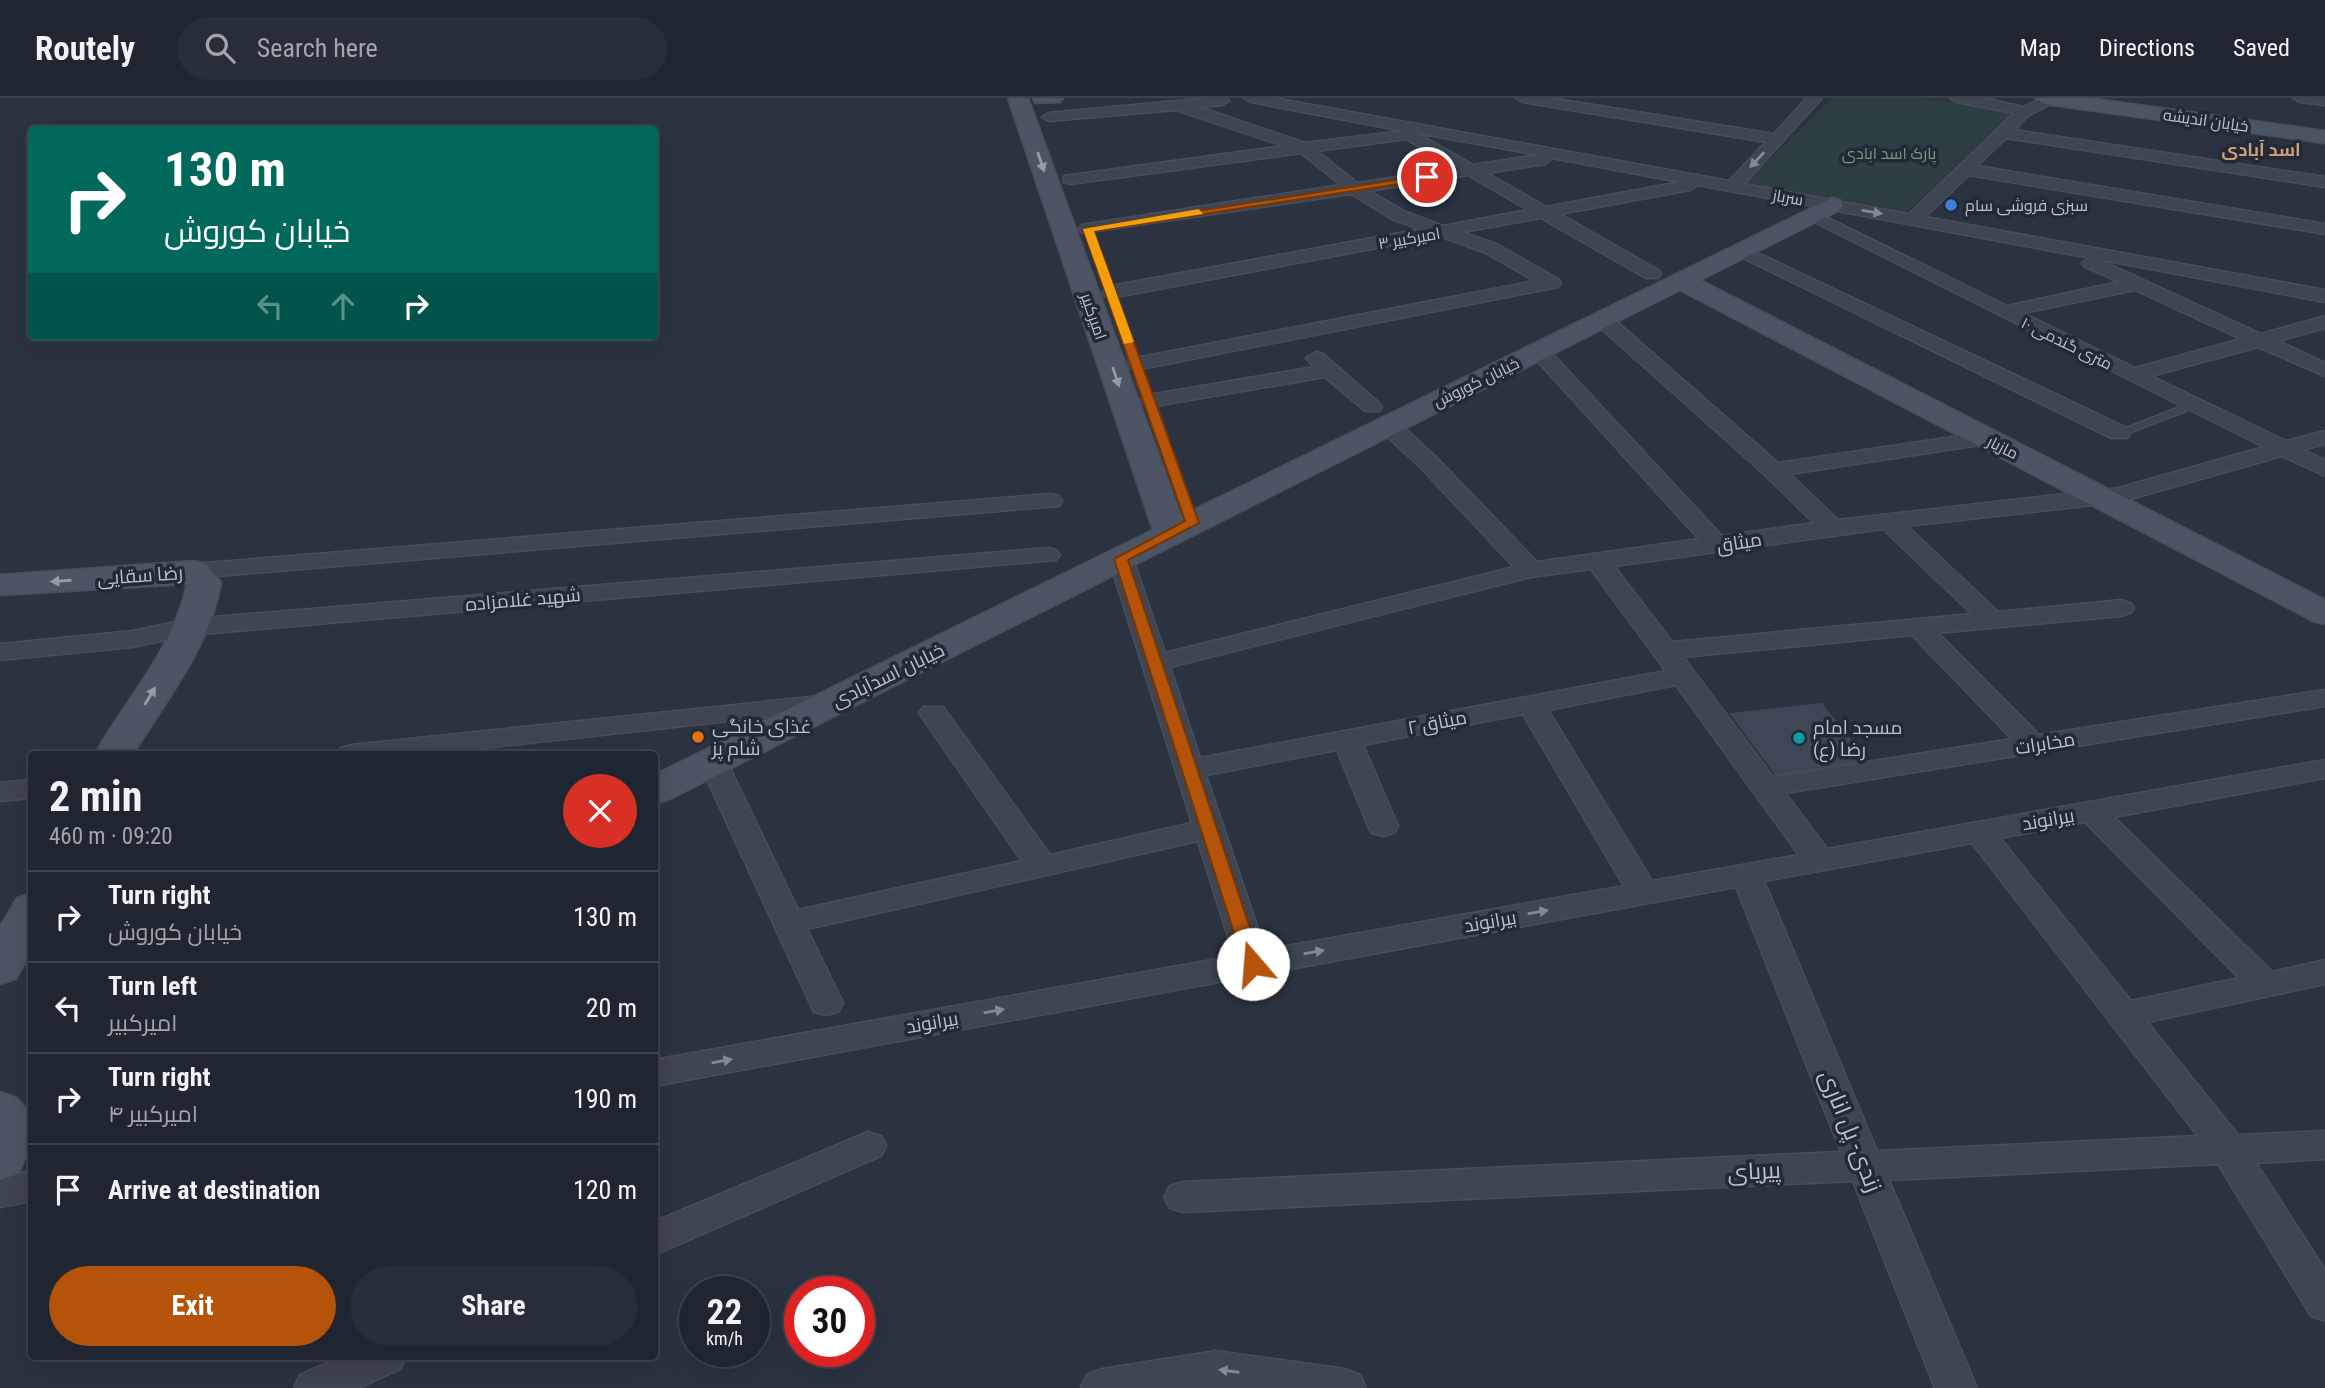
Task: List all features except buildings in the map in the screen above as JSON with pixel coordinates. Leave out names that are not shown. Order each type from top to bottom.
[{"type":"main road","name":"خیابان اندیشه","points":[[2052,98],[2325,137]]},
{"type":"main road","name":"امیرکبیر","points":[[1041,102],[1088,229],[1108,309],[1136,365],[1149,401],[1182,528]]},
{"type":"main road","name":"امیرکبیر","points":[[1041,102],[1182,528]]},
{"type":"main road","name":"خیابان کوروش","points":[[1121,559],[1182,528],[1380,416],[1539,351],[1602,319],[1666,277],[1741,250],[1821,210]]},
{"type":"main road","name":"مازیار","points":[[1666,277],[1986,438],[2325,614]]},
{"type":"main road","name":"خیابان اسدآبادی","points":[[658,789],[1121,559]]},
{"type":"main road","name":"رضا سقایی","points":[[0,585],[194,571],[204,583],[204,601],[191,627],[116,751]]},
{"type":"main road","points":[[0,968],[28,916]]},
{"type":"street","name":"سرباز","points":[[1251,98],[1413,132],[1733,187],[1821,210],[1913,220],[2325,296]]},
{"type":"street","points":[[1522,98],[1777,139]]},
{"type":"street","points":[[1956,98],[2003,105],[2024,112]]},
{"type":"street","points":[[1913,220],[2024,112],[2052,98]]},
{"type":"street","points":[[2300,98],[2325,102]]},
{"type":"street","points":[[1791,100],[1813,100]]},
{"type":"street","points":[[1733,187],[1813,100]]},
{"type":"street","points":[[1041,102],[1177,105],[1222,101]]},
{"type":"street","points":[[1136,365],[1552,283],[1492,249],[1448,230],[1400,216],[1355,188],[1304,148],[1235,127],[1177,105]]},
{"type":"street","points":[[1070,179],[1413,132],[1547,212],[1666,277]]},
{"type":"street","points":[[2004,133],[2325,182]]},
{"type":"street","points":[[1088,229],[1545,159]]},
{"type":"street","points":[[1964,169],[2325,229]]},
{"type":"street","name":"امیرکبیر ۳","points":[[1108,309],[1448,230],[1707,182]]},
{"type":"street","name":"۱۰ متری گندمی","points":[[1821,210],[2003,312],[2325,469]]},
{"type":"street","points":[[2054,246],[2325,370]]},
{"type":"street","points":[[1741,250],[2119,433]]},
{"type":"street","points":[[2003,312],[2138,284]]},
{"type":"street","points":[[1602,319],[1773,470],[1832,528]]},
{"type":"street","points":[[2132,375],[2325,322]]},
{"type":"street","points":[[1291,335],[1380,416],[1531,570]]},
{"type":"street","points":[[1539,351],[1717,545]]},
{"type":"street","points":[[1149,401],[1330,370]]},
{"type":"street","name":"میثاق","points":[[1156,663],[1531,570],[1832,528],[2120,495],[2325,437]]},
{"type":"street","points":[[1773,470],[1986,438]]},
{"type":"street","points":[[194,571],[1051,501]]},
{"type":"street","points":[[1889,522],[1992,620]]},
{"type":"street","name":"شهید غلامزاده","points":[[0,652],[132,639],[191,627],[1048,555]]},
{"type":"street","points":[[1121,559],[1253,964]]},
{"type":"street","points":[[1598,561],[1819,860]]},
{"type":"street","points":[[1663,651],[2122,608]]},
{"type":"street","points":[[1918,627],[2033,745]]},
{"type":"street","name":"میثاق ۲","points":[[1190,769],[1683,676]]},
{"type":"street","name":"مخابرات","points":[[1765,787],[2325,698]]},
{"type":"street","points":[[379,751],[832,702]]},
{"type":"street","points":[[1531,704],[1644,893]]},
{"type":"street","points":[[933,713],[1042,866]]},
{"type":"street","points":[[1346,739],[1383,827]]},
{"type":"street","points":[[713,762],[827,1003]]},
{"type":"street","name":"بیرانوند","points":[[658,1072],[2325,768]]},
{"type":"street","points":[[0,792],[28,789]]},
{"type":"street","points":[[2091,811],[2265,985]]},
{"type":"street","points":[[787,923],[1210,829]]},
{"type":"street","points":[[1979,832],[2228,1149],[2325,1304]]},
{"type":"street","name":"زندی- پل اناری","points":[[1746,874],[1956,1388]]},
{"type":"street","points":[[2123,1015],[2325,972]]},
{"type":"street","name":"پیریای","points":[[1183,1197],[2325,1145]]},
{"type":"street","points":[[658,1237],[868,1146]]},
{"type":"street","points":[[0,1192],[28,1187]]},
{"type":"street","points":[[334,1377],[376,1360]]},
{"type":"street","points":[[1102,1388],[1216,1369],[1345,1388]]},
{"type":"lane","points":[[2119,433],[2192,405]]},
{"type":"green space","name":"پارک اسد ابادی","points":[[1833,98],[1920,98],[2014,111],[1908,211],[1744,184]]},
{"type":"slow traffic","points":[[1128,342],[1088,229],[1199,212]]},
{"type":"place","name":"سبزی فروشی سام","points":[[1951,205]]},
{"type":"place","name":"غذای خانگی شام پز","points":[[698,737]]},
{"type":"place","name":"مسجد امام رضا (ع)","points":[[1799,738]]},
{"type":"district","name":"اسد آبادی","points":[[2261,150]]},
{"type":"route","points":[[1253,964],[1121,559],[1192,523],[1088,229],[1427,177]]}]
